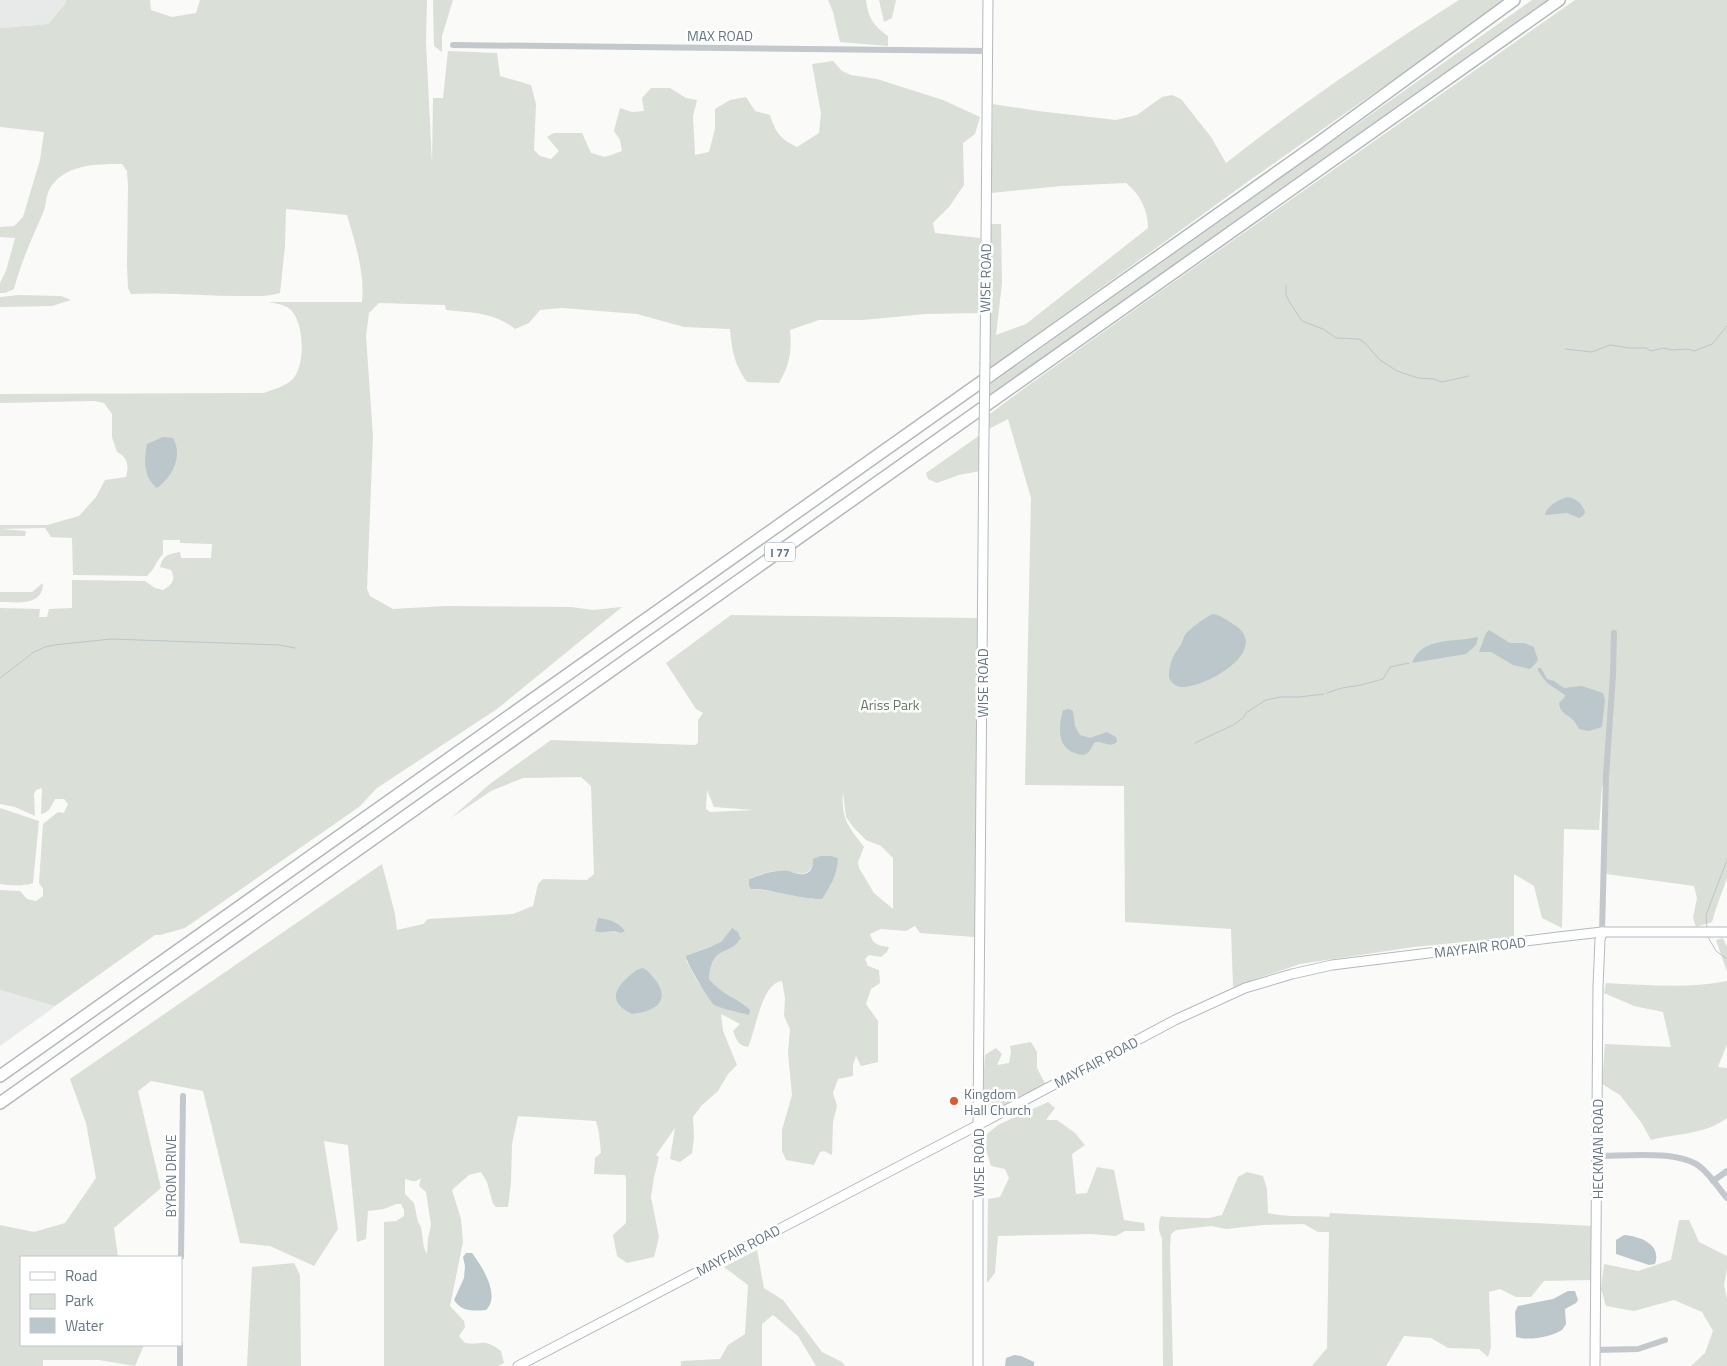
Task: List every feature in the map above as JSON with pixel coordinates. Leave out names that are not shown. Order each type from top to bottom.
[{"type":"highway","name":"I 77","points":[[0,1076],[991,376],[1317,144],[1514,0]]},
{"type":"highway","name":"I 77","points":[[0,1103],[1559,0]]},
{"type":"street","name":"WISE ROAD","points":[[978,1366],[978,1125],[988,0]]},
{"type":"street","name":"MAX ROAD","points":[[453,45],[987,51]]},
{"type":"street","points":[[1602,932],[1606,776],[1614,633]]},
{"type":"street","name":"MAYFAIR ROAD","points":[[518,1366],[1175,1020],[1226,996],[1268,980],[1343,964],[1602,932],[1723,932]]},
{"type":"street","name":"HECKMAN ROAD","points":[[1595,1366],[1598,986],[1602,932]]},
{"type":"street","name":"BYRON DRIVE","points":[[181,1256],[183,1096]]},
{"type":"street","points":[[1597,1156],[1677,1157],[1685,1159],[1701,1167],[1727,1198]]},
{"type":"street","points":[[1713,1181],[1727,1171]]},
{"type":"street","points":[[1595,1350],[1638,1349],[1665,1340]]},
{"type":"street","points":[[180,1346],[180,1366]]},
{"type":"shaded area","points":[[0,0],[66,0],[66,3],[48,24],[0,28]]},
{"type":"shaded area","points":[[0,990],[55,1006],[0,1046]]},
{"type":"green space","points":[[66,0],[150,0],[151,10],[172,17],[196,13],[200,0],[427,0],[426,42],[432,164],[433,98],[443,98],[448,51],[497,53],[500,76],[531,85],[536,104],[534,150],[540,156],[551,159],[559,151],[547,137],[554,133],[582,133],[591,153],[605,157],[622,151],[620,140],[614,131],[620,108],[632,112],[644,111],[642,98],[651,88],[670,88],[686,98],[697,100],[693,116],[695,155],[709,152],[715,129],[715,109],[730,100],[746,97],[755,111],[770,115],[779,135],[797,147],[819,133],[821,113],[812,64],[833,61],[842,71],[851,75],[877,79],[943,100],[980,117],[975,134],[963,143],[964,185],[949,207],[933,223],[935,233],[980,238],[981,313],[925,314],[863,320],[819,320],[790,330],[791,344],[789,357],[786,370],[779,383],[747,382],[734,357],[730,329],[684,327],[637,314],[562,308],[540,310],[529,323],[515,329],[491,316],[446,310],[445,305],[379,303],[369,313],[366,336],[373,436],[367,589],[370,596],[393,609],[446,606],[571,607],[593,610],[622,607],[497,709],[377,788],[359,807],[185,928],[155,935],[55,1006],[0,990],[0,890],[20,891],[27,899],[36,901],[43,896],[43,889],[39,883],[43,824],[58,812],[64,813],[68,804],[64,799],[55,799],[48,810],[41,814],[42,788],[36,790],[34,794],[35,816],[15,807],[0,804],[0,608],[40,609],[39,617],[47,617],[49,609],[72,608],[72,580],[145,581],[155,588],[163,590],[171,584],[173,579],[171,570],[160,567],[165,558],[170,554],[180,552],[181,558],[211,558],[212,544],[180,543],[180,540],[163,540],[163,554],[147,576],[73,575],[72,538],[51,537],[45,528],[1,529],[26,531],[25,536],[0,536],[0,525],[47,525],[79,516],[96,497],[105,480],[126,477],[127,462],[117,452],[112,437],[112,414],[104,403],[95,401],[0,403],[0,394],[264,393],[293,379],[302,353],[300,330],[293,312],[285,306],[268,302],[362,302],[363,291],[359,258],[347,215],[286,209],[285,246],[280,293],[257,296],[131,294],[128,288],[127,266],[127,171],[122,164],[112,164],[81,167],[71,170],[55,181],[49,190],[44,210],[23,260],[14,289],[0,293],[0,283],[6,271],[15,238],[0,237],[0,227],[14,226],[23,217],[40,160],[44,132],[0,127],[0,28],[48,24],[66,3]]},
{"type":"green space","points":[[433,0],[453,0],[442,36],[442,52],[434,46]]},
{"type":"green space","points":[[828,0],[866,0],[872,21],[888,36],[888,46],[840,42],[833,12]]},
{"type":"green space","points":[[879,0],[896,0],[892,18],[884,22]]},
{"type":"green space","points":[[1459,0],[1507,0],[1253,178],[990,368],[990,224],[1001,224],[1002,283],[996,335],[1026,324],[1148,228],[1147,215],[1142,203],[1126,183],[1061,186],[991,193],[993,104],[1116,120],[1137,115],[1162,97],[1172,95],[1181,99],[1211,137],[1226,163],[1341,78]]},
{"type":"green space","points":[[1532,0],[1547,0],[988,396],[988,386]]},
{"type":"green space","points":[[1575,0],[1727,0],[1727,878],[1712,922],[1696,927],[1693,918],[1697,898],[1694,886],[1606,874],[1608,794],[1602,785],[1599,830],[1564,829],[1562,928],[1542,918],[1534,886],[1514,874],[1514,937],[1414,947],[1300,964],[1233,987],[1231,929],[1125,922],[1124,786],[1025,785],[1031,498],[1008,419],[987,430],[987,416],[1168,286]]},
{"type":"green space","points":[[19,295],[61,296],[71,300],[52,306],[0,307],[0,297]]},
{"type":"green space","points":[[980,435],[980,471],[959,475],[937,483],[928,479],[926,473]]},
{"type":"green space","points":[[43,583],[42,591],[34,600],[28,602],[0,602],[0,592],[32,592]]},
{"type":"green space","name":"Ariss Park","points":[[731,615],[977,618],[975,937],[920,933],[915,926],[906,931],[881,929],[870,934],[873,941],[877,944],[889,947],[887,952],[881,957],[869,955],[865,959],[868,966],[879,970],[880,983],[871,989],[866,1004],[878,1021],[878,1062],[861,1066],[856,1056],[853,1065],[853,1076],[838,1079],[833,1093],[837,1106],[833,1122],[832,1155],[824,1151],[820,1152],[814,1165],[786,1160],[782,1151],[782,1130],[792,1095],[788,1053],[790,1029],[784,1016],[785,998],[782,981],[775,984],[769,990],[764,999],[748,1047],[740,1044],[733,1031],[740,1024],[721,1014],[723,1031],[737,1065],[728,1074],[718,1091],[702,1105],[693,1117],[694,1137],[692,1153],[680,1162],[670,1159],[675,1128],[656,1155],[659,1157],[651,1197],[659,1237],[654,1257],[627,1263],[617,1256],[613,1235],[626,1223],[626,1178],[625,1175],[594,1174],[595,1158],[601,1153],[596,1121],[518,1116],[512,1144],[508,1207],[496,1207],[493,1204],[487,1182],[481,1172],[469,1175],[452,1190],[461,1219],[463,1242],[450,1306],[464,1321],[465,1327],[459,1336],[465,1343],[490,1344],[501,1351],[504,1363],[498,1366],[384,1366],[384,1222],[396,1221],[404,1216],[401,1204],[368,1211],[366,1239],[357,1242],[348,1145],[324,1141],[338,1229],[314,1266],[270,1246],[240,1243],[203,1091],[151,1081],[138,1091],[161,1188],[114,1228],[118,1256],[20,1256],[20,1346],[144,1346],[135,1366],[99,1360],[43,1360],[43,1366],[0,1366],[0,1225],[34,1232],[65,1223],[96,1178],[86,1123],[70,1079],[382,864],[395,914],[397,930],[423,924],[428,919],[513,914],[533,906],[538,884],[543,879],[587,880],[594,874],[591,786],[581,777],[523,778],[491,791],[451,818],[491,783],[551,740],[695,745],[698,743],[698,720],[703,713],[696,709],[666,663]],"holes":[[[707,790],[714,807],[754,810],[710,812],[706,809]],[[843,792],[846,817],[854,828],[866,840],[881,846],[893,858],[893,909],[874,893],[859,868],[858,862],[864,847],[847,822],[843,809]],[[820,856],[838,858],[813,899],[780,892],[751,889],[750,878],[774,871],[805,873],[809,871],[814,859]],[[738,932],[741,937],[736,943],[717,955],[711,967],[709,979],[718,990],[731,997],[738,1012],[714,1005],[696,979],[686,960]],[[421,1178],[419,1186],[426,1192],[431,1225],[427,1254],[414,1203],[405,1194],[405,1179],[417,1181]]]},
{"type":"green space","points":[[0,808],[39,821],[33,883],[21,885],[0,884]]},
{"type":"green space","points":[[1723,938],[1727,947],[1727,972],[1716,940]]},
{"type":"green space","points":[[1727,981],[1727,1044],[1718,1067],[1727,1068],[1727,1118],[1718,1124],[1700,1131],[1651,1140],[1641,1122],[1620,1095],[1602,1084],[1605,1044],[1671,1047],[1663,1012],[1634,1006],[1604,993],[1606,983],[1682,986]]},
{"type":"green space","points":[[1031,1042],[1037,1052],[1037,1068],[1046,1085],[1000,1108],[987,1108],[982,1098],[985,1055],[996,1048],[1002,1054],[997,1065],[1009,1063],[1010,1046]]},
{"type":"green space","points":[[1048,1102],[1055,1108],[1046,1120],[1057,1120],[1075,1133],[1085,1145],[1072,1154],[1076,1194],[1087,1193],[1097,1167],[1114,1170],[1124,1220],[1144,1223],[1145,1231],[1125,1231],[1116,1236],[1090,1234],[998,1236],[995,1273],[987,1283],[988,1199],[1000,1197],[1009,1178],[1005,1169],[991,1166],[986,1150],[987,1134],[998,1125]]},
{"type":"green space","points":[[1247,1172],[1263,1176],[1267,1189],[1268,1213],[1275,1215],[1329,1217],[1330,1213],[1593,1226],[1592,1280],[1544,1281],[1531,1297],[1516,1297],[1500,1289],[1489,1292],[1491,1347],[1488,1357],[1479,1349],[1448,1348],[1431,1338],[1404,1336],[1386,1366],[1312,1366],[1327,1348],[1329,1232],[1318,1232],[1304,1224],[1263,1225],[1226,1229],[1211,1226],[1176,1230],[1171,1234],[1170,1248],[1173,1366],[1163,1366],[1162,1238],[1159,1227],[1161,1216],[1209,1218],[1222,1215],[1238,1177]]},
{"type":"green space","points":[[1679,1220],[1689,1220],[1699,1242],[1727,1256],[1724,1285],[1727,1300],[1727,1366],[1691,1366],[1705,1353],[1713,1331],[1702,1312],[1674,1300],[1634,1311],[1606,1306],[1601,1289],[1604,1264],[1638,1271],[1671,1260]]},
{"type":"green space","points":[[757,1250],[764,1288],[783,1300],[822,1352],[842,1362],[845,1366],[816,1366],[798,1336],[773,1315],[762,1324],[762,1366],[681,1366],[681,1361],[720,1359],[728,1345],[745,1334],[748,1285],[724,1267]]},
{"type":"green space","points":[[294,1263],[300,1275],[301,1366],[247,1366],[252,1267]]},
{"type":"water","points":[[163,437],[173,438],[176,445],[177,459],[168,478],[157,488],[152,484],[147,473],[145,462],[146,450],[147,444]]},
{"type":"water","points":[[1568,497],[1581,504],[1585,512],[1583,516],[1579,518],[1567,513],[1545,515],[1548,509],[1557,501]]},
{"type":"water","points":[[1213,614],[1233,624],[1244,634],[1246,645],[1241,655],[1232,665],[1205,681],[1192,686],[1181,687],[1175,685],[1169,678],[1170,665],[1184,636],[1202,620]]},
{"type":"water","points":[[1489,630],[1510,643],[1524,643],[1534,647],[1538,660],[1530,669],[1513,665],[1491,652],[1479,652]]},
{"type":"water","points":[[1477,637],[1476,645],[1466,654],[1412,663],[1423,648],[1431,644]]},
{"type":"water","points":[[1538,668],[1541,668],[1547,679],[1554,681],[1564,688],[1582,686],[1603,693],[1605,700],[1602,727],[1589,731],[1579,729],[1575,722],[1560,707],[1559,703],[1565,695],[1547,683],[1538,671]]},
{"type":"water","points":[[1069,709],[1073,711],[1075,726],[1080,735],[1090,738],[1107,732],[1116,737],[1117,742],[1109,745],[1095,742],[1089,752],[1083,755],[1069,750],[1062,741],[1060,729],[1063,710]]},
{"type":"water","points":[[820,856],[838,858],[833,880],[822,899],[751,889],[749,886],[749,879],[768,873],[788,871],[800,874],[807,873],[813,864],[813,859]]},
{"type":"water","points":[[598,918],[613,922],[625,931],[621,933],[595,931]]},
{"type":"water","points":[[732,928],[738,932],[741,938],[731,948],[721,952],[713,960],[709,979],[719,989],[750,1010],[749,1015],[714,1005],[703,989],[686,956],[722,941]]},
{"type":"water","points":[[643,968],[657,982],[662,996],[657,1006],[652,1009],[632,1014],[617,1002],[616,993],[627,978]]},
{"type":"water","points":[[1624,1235],[1648,1242],[1655,1251],[1655,1264],[1649,1265],[1616,1254],[1616,1240]]},
{"type":"water","points":[[466,1253],[472,1253],[481,1265],[491,1289],[492,1297],[486,1310],[464,1309],[454,1300],[464,1278],[465,1266],[463,1257]]},
{"type":"water","points":[[1568,1291],[1575,1291],[1578,1300],[1565,1309],[1566,1324],[1562,1330],[1539,1338],[1527,1339],[1516,1337],[1515,1312],[1518,1306],[1553,1299]]},
{"type":"water","points":[[1014,1355],[1034,1362],[1034,1366],[1005,1366],[1006,1358]]},
{"type":"waterway","points":[[1286,285],[1286,295],[1302,321],[1323,329],[1336,338],[1359,339],[1380,360],[1397,371],[1418,378],[1434,379],[1442,382],[1469,376]]},
{"type":"waterway","points":[[1565,349],[1592,352],[1610,345],[1646,348],[1651,351],[1663,348],[1694,351],[1712,344],[1727,326]]},
{"type":"waterway","points":[[0,678],[34,652],[45,647],[111,639],[279,645],[295,648]]},
{"type":"waterway","points":[[1327,693],[1383,679],[1390,667],[1409,663]]},
{"type":"waterway","points":[[1195,743],[1233,725],[1243,718],[1247,712],[1266,700],[1280,697],[1324,694]]},
{"type":"waterway","points":[[1707,928],[1706,915],[1727,860]]},
{"type":"waterway","points":[[1708,937],[1716,951],[1727,959]]},
{"type":"place","name":"Kingdom Hall Church","points":[[954,1101]]}]
